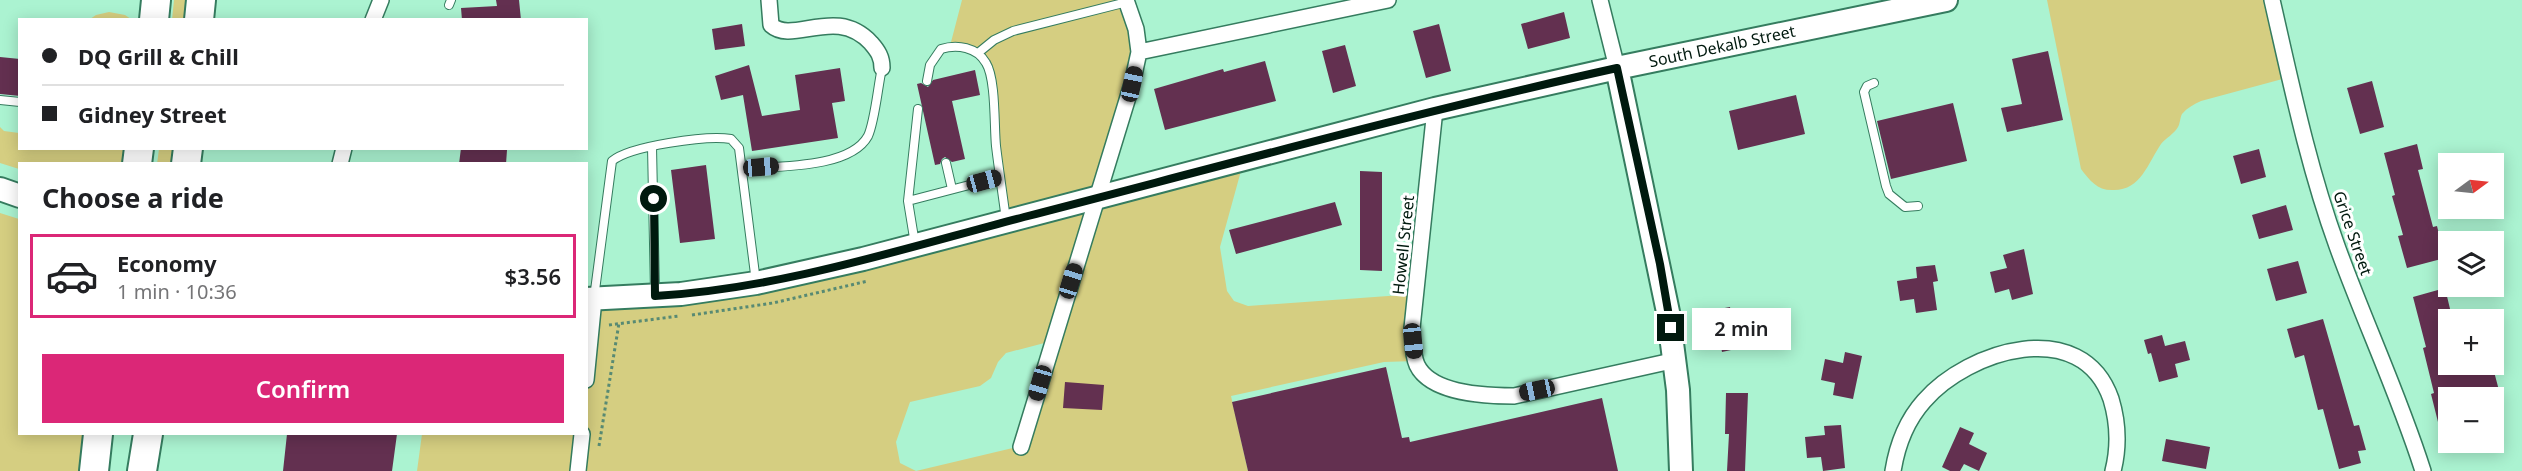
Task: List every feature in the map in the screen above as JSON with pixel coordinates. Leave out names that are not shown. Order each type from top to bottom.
[{"type":"highway","points":[[154,18],[156,0]]},
{"type":"highway","points":[[199,18],[201,0]]},
{"type":"highway","points":[[94,471],[98,435]]},
{"type":"highway","points":[[142,471],[148,435]]},
{"type":"main road","name":"South Dekalb Street","points":[[590,299],[655,296],[756,283],[915,246],[1435,109],[1617,68],[1946,0]]},
{"type":"main road","points":[[1617,68],[1660,264],[1676,360],[1681,471]]},
{"type":"main road","points":[[0,189],[18,195]]},
{"type":"street","points":[[374,18],[381,0]]},
{"type":"street","points":[[770,0],[771,25],[774,28],[789,30],[837,24],[848,27],[861,33],[878,52],[882,68]]},
{"type":"street","points":[[1139,52],[1388,0]]},
{"type":"street","points":[[1600,0],[1617,68]]},
{"type":"street","name":"Grice Street","points":[[2272,0],[2295,102],[2319,190],[2337,245],[2423,471]]},
{"type":"street","points":[[1022,447],[1132,84],[1139,52],[1136,29],[1126,1]]},
{"type":"street","name":"Howell Street","points":[[1435,109],[1412,328],[1415,361],[1424,374],[1452,389],[1490,396],[1514,396],[1676,360]]},
{"type":"street","points":[[588,340],[590,299]]},
{"type":"street","points":[[1893,471],[1897,451],[1913,417],[1938,387],[1954,375],[1991,358],[2017,351],[2043,348],[2060,350],[2077,356],[2091,366],[2102,380],[2116,420],[2117,435],[2113,471]]},
{"type":"street","points":[[578,471],[582,435]]},
{"type":"lane","points":[[978,53],[994,40],[1013,31],[1126,1]]},
{"type":"lane","points":[[927,81],[930,65],[936,54],[941,49],[950,46],[963,47],[978,53],[986,63],[990,72],[1006,222]]},
{"type":"lane","points":[[742,169],[837,158],[858,147],[869,133],[882,68]]},
{"type":"lane","points":[[1874,83],[1867,86],[1864,92],[1886,186],[1889,194],[1905,207],[1918,206]]},
{"type":"lane","points":[[0,100],[18,102]]},
{"type":"lane","points":[[915,246],[908,201],[918,109]]},
{"type":"lane","points":[[590,299],[612,161],[618,156],[652,147],[700,139],[731,139],[740,148],[756,283]]},
{"type":"lane","points":[[652,147],[655,296]]},
{"type":"lane","points":[[945,163],[952,189]]},
{"type":"lane","points":[[908,201],[1000,177]]},
{"type":"path","points":[[598,451],[619,323]]},
{"type":"shaded area","points":[[174,0],[188,0],[187,18],[172,18]]},
{"type":"shaded area","points":[[962,0],[1126,0],[1139,52],[1096,198],[1244,160],[1220,247],[1227,291],[1234,301],[1248,306],[1416,294],[1415,361],[1384,362],[1231,396],[1248,471],[916,471],[417,471],[422,435],[588,435],[588,299],[681,294],[1006,222],[991,84],[978,53],[950,46]],"holes":[[[1052,341],[1021,446],[916,471],[900,463],[896,442],[910,402],[980,386],[991,378],[998,362],[1006,353]]]},
{"type":"shaded area","points":[[2047,0],[2272,0],[2290,77],[2193,105],[2182,114],[2179,126],[2161,144],[2148,167],[2137,180],[2123,189],[2103,189],[2091,181],[2081,169]]},
{"type":"shaded area","points":[[109,12],[130,18],[92,18]]},
{"type":"shaded area","points":[[0,127],[4,131],[18,133],[18,150],[127,150],[121,162],[18,162],[18,169],[0,163]]},
{"type":"shaded area","points":[[159,150],[174,150],[172,162],[157,162]]},
{"type":"shaded area","points":[[0,213],[18,219],[18,435],[92,435],[87,471],[0,471]]},
{"type":"building","points":[[496,0],[519,0],[521,18],[462,18],[461,8],[497,6]]},
{"type":"building","points":[[1564,12],[1570,38],[1528,49],[1521,24]]},
{"type":"building","points":[[742,24],[745,46],[715,50],[712,29]]},
{"type":"building","points":[[1439,24],[1451,71],[1426,78],[1413,31]]},
{"type":"building","points":[[1345,45],[1356,86],[1333,93],[1322,51]]},
{"type":"building","points":[[2048,51],[2063,120],[2007,132],[2001,108],[2022,104],[2012,59]]},
{"type":"building","points":[[0,57],[18,59],[18,96],[0,94]]},
{"type":"building","points":[[1265,61],[1276,101],[1165,130],[1154,89],[1223,69],[1224,72]]},
{"type":"building","points":[[749,65],[762,116],[800,110],[795,75],[840,68],[845,101],[832,103],[838,138],[752,151],[743,95],[721,100],[715,76]]},
{"type":"building","points":[[975,70],[980,95],[952,101],[965,159],[952,162],[945,157],[940,164],[935,165],[917,84],[921,83],[928,87],[933,80]]},
{"type":"building","points":[[2372,81],[2384,127],[2360,134],[2347,88]]},
{"type":"building","points":[[1796,95],[1805,134],[1738,150],[1729,111]]},
{"type":"building","points":[[1953,103],[1967,161],[1891,179],[1877,121]]},
{"type":"building","points":[[2417,144],[2423,169],[2418,170],[2433,227],[2437,226],[2438,231],[2438,260],[2407,268],[2398,236],[2403,235],[2392,196],[2395,195],[2384,153]]},
{"type":"building","points":[[2259,149],[2266,177],[2241,184],[2233,156]]},
{"type":"building","points":[[461,150],[507,150],[506,162],[459,162]]},
{"type":"building","points":[[706,165],[715,239],[680,243],[671,170]]},
{"type":"building","points":[[1360,171],[1382,172],[1382,271],[1360,270]]},
{"type":"building","points":[[1335,202],[1342,225],[1236,254],[1229,230]]},
{"type":"building","points":[[2286,205],[2293,230],[2259,239],[2252,215]]},
{"type":"building","points":[[2024,249],[2033,294],[2012,300],[2009,289],[1995,293],[1990,272],[2007,268],[2003,255]]},
{"type":"building","points":[[2298,261],[2307,293],[2276,301],[2267,269]]},
{"type":"building","points":[[1935,265],[1938,281],[1933,282],[1937,310],[1916,313],[1914,299],[1900,301],[1897,281],[1917,278],[1916,267]]},
{"type":"building","points":[[2438,290],[2438,297],[2447,297],[2450,309],[2438,309],[2438,375],[2495,375],[2498,387],[2438,387],[2438,422],[2431,394],[2434,393],[2423,348],[2426,347],[2413,297]]},
{"type":"building","points":[[1730,307],[1732,318],[1751,314],[1755,333],[1738,337],[1740,348],[1722,352],[1714,310]]},
{"type":"building","points":[[2323,319],[2354,426],[2359,425],[2366,450],[2358,451],[2361,463],[2339,469],[2323,409],[2318,410],[2304,355],[2295,358],[2287,329]]},
{"type":"building","points":[[2162,335],[2165,346],[2185,341],[2190,360],[2175,364],[2178,377],[2159,382],[2151,353],[2148,354],[2144,340]]},
{"type":"building","points":[[1845,352],[1862,356],[1853,399],[1833,395],[1835,383],[1821,380],[1825,359],[1843,363]]},
{"type":"building","points":[[1386,367],[1402,438],[1409,437],[1410,442],[1602,398],[1618,471],[1248,471],[1232,402]]},
{"type":"building","points":[[1065,382],[1104,385],[1102,410],[1063,408]]},
{"type":"building","points":[[1726,393],[1748,393],[1745,471],[1727,471],[1729,434],[1725,434]]},
{"type":"building","points":[[1841,425],[1845,468],[1823,471],[1821,457],[1807,458],[1805,437],[1825,435],[1824,426]]},
{"type":"building","points":[[1960,427],[1974,433],[1969,444],[1987,453],[1979,471],[1964,464],[1960,471],[1950,471],[1942,467]]},
{"type":"building","points":[[287,435],[397,435],[392,471],[283,471]]},
{"type":"building","points":[[2166,439],[2210,447],[2206,469],[2162,461]]},
{"type":"route","points":[[654,199],[655,296],[681,294],[756,283],[863,259],[1435,109],[1617,68],[1660,264],[1671,328]]}]
